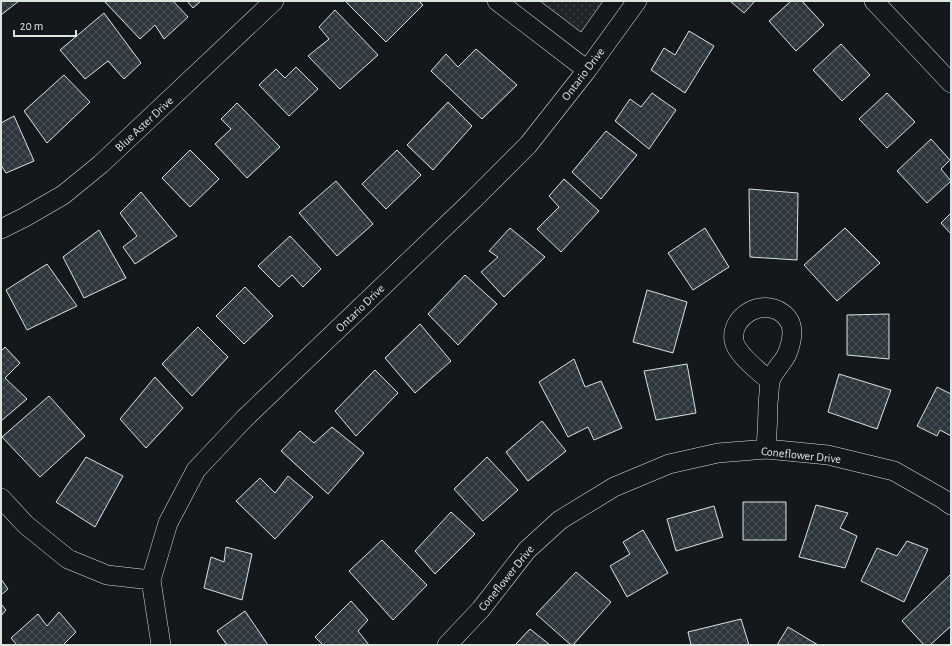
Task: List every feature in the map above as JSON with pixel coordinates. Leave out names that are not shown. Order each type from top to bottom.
[{"type":"street","name":"Blue Aster Drive","points":[[1,230],[63,195],[101,164],[274,1]]},
{"type":"street","points":[[497,1],[587,70]]},
{"type":"street","name":"Ontario Drive","points":[[161,645],[151,580],[168,523],[196,470],[245,418],[467,206],[528,145],[587,70],[638,1]]},
{"type":"street","points":[[874,1],[951,83]]},
{"type":"street","points":[[766,449],[770,381]]},
{"type":"street","name":"Coneflower Drive","points":[[447,645],[481,609],[527,550],[560,520],[614,487],[668,464],[718,453],[766,449],[828,455],[894,471],[951,505]]},
{"type":"street","points":[[1,498],[26,525],[68,559],[107,575],[151,580]]},
{"type":"shaded area","points":[[540,1],[603,1],[581,32]]},
{"type":"building","points":[[1,1],[19,1],[1,15]]},
{"type":"building","points":[[104,1],[173,1],[188,17],[164,39],[155,25],[140,39]]},
{"type":"building","points":[[187,1],[201,1],[193,8]]},
{"type":"building","points":[[419,1],[423,5],[386,42],[346,2]]},
{"type":"building","points":[[730,1],[755,1],[744,13]]},
{"type":"building","points":[[791,1],[802,1],[824,25],[796,51],[769,21]]},
{"type":"building","points":[[335,10],[378,55],[340,89],[308,56],[329,39],[319,27]]},
{"type":"building","points":[[104,13],[141,63],[124,79],[108,61],[85,79],[60,50]]},
{"type":"building","points":[[689,31],[714,46],[685,93],[651,70],[664,48],[675,55]]},
{"type":"building","points":[[841,44],[870,75],[842,101],[813,70]]},
{"type":"building","points":[[476,49],[517,85],[482,119],[431,71],[446,54],[458,67]]},
{"type":"building","points":[[296,67],[318,89],[289,116],[259,85],[276,69],[285,78]]},
{"type":"building","points":[[64,75],[90,102],[47,143],[24,111]]},
{"type":"building","points":[[652,93],[676,110],[649,149],[615,121],[630,99],[641,107]]},
{"type":"building","points":[[887,93],[915,122],[887,148],[859,119]]},
{"type":"building","points":[[448,102],[472,126],[433,170],[407,145]]},
{"type":"building","points":[[237,103],[280,147],[247,178],[215,144],[231,129],[221,119]]},
{"type":"building","points":[[14,116],[34,161],[6,173],[1,165],[1,123]]},
{"type":"building","points":[[606,131],[637,155],[601,199],[572,172]]},
{"type":"building","points":[[931,139],[950,160],[941,169],[951,181],[927,203],[897,171]]},
{"type":"building","points":[[190,150],[219,179],[190,207],[162,178]]},
{"type":"building","points":[[397,150],[421,175],[386,209],[362,184]]},
{"type":"building","points":[[564,179],[599,211],[561,252],[537,229],[559,207],[549,196]]},
{"type":"building","points":[[336,181],[373,224],[337,256],[299,213]]},
{"type":"building","points":[[749,189],[798,193],[797,260],[750,257]]},
{"type":"building","points":[[141,192],[177,236],[135,264],[123,247],[137,236],[120,213]]},
{"type":"building","points":[[951,213],[951,234],[941,223]]},
{"type":"building","points":[[510,228],[545,257],[504,297],[481,272],[498,257],[489,251]]},
{"type":"building","points":[[705,228],[729,267],[693,290],[668,253]]},
{"type":"building","points":[[845,228],[880,263],[837,301],[804,265]]},
{"type":"building","points":[[99,230],[126,278],[84,298],[63,257]]},
{"type":"building","points":[[290,236],[321,269],[303,287],[292,275],[279,287],[258,266]]},
{"type":"building","points":[[47,264],[77,306],[27,330],[6,290]]},
{"type":"building","points":[[465,275],[497,304],[458,345],[428,314]]},
{"type":"building","points":[[245,287],[273,316],[244,344],[216,316]]},
{"type":"building","points":[[647,290],[687,302],[673,353],[633,342]]},
{"type":"building","points":[[889,314],[889,359],[847,355],[847,315]]},
{"type":"building","points":[[420,324],[451,361],[415,393],[385,358]]},
{"type":"building","points":[[198,327],[228,357],[192,396],[162,364]]},
{"type":"building","points":[[5,347],[20,363],[5,378],[27,399],[1,421],[1,351]]},
{"type":"building","points":[[574,359],[585,387],[601,381],[622,428],[594,440],[588,427],[568,437],[539,382]]},
{"type":"building","points":[[687,364],[696,413],[656,420],[644,371]]},
{"type":"building","points":[[375,370],[398,393],[356,436],[335,411]]},
{"type":"building","points":[[839,374],[891,390],[877,429],[828,412]]},
{"type":"building","points":[[155,377],[183,408],[146,448],[120,419]]},
{"type":"building","points":[[937,387],[951,394],[951,436],[940,430],[937,436],[917,426]]},
{"type":"building","points":[[49,396],[85,436],[40,477],[2,437]]},
{"type":"building","points":[[542,421],[566,451],[528,481],[506,452]]},
{"type":"building","points":[[332,427],[364,453],[328,494],[281,451],[300,431],[314,443]]},
{"type":"building","points":[[86,457],[123,476],[95,527],[56,502]]},
{"type":"building","points":[[487,457],[518,490],[483,521],[454,489]]},
{"type":"building","points":[[288,476],[313,497],[275,539],[236,501],[260,478],[275,493]]},
{"type":"building","points":[[743,502],[786,502],[786,540],[743,540]]},
{"type":"building","points":[[816,505],[848,513],[840,528],[857,536],[845,568],[799,557]]},
{"type":"building","points":[[714,506],[723,537],[676,551],[667,519]]},
{"type":"building","points":[[451,512],[475,534],[435,574],[415,551]]},
{"type":"building","points":[[643,530],[668,573],[627,597],[610,566],[630,554],[623,542]]},
{"type":"building","points":[[382,540],[427,585],[393,620],[349,571]]},
{"type":"building","points":[[907,541],[928,549],[904,602],[861,581],[877,548],[897,556]]},
{"type":"building","points":[[226,547],[252,554],[242,600],[204,588],[211,557],[224,562]]},
{"type":"building","points":[[576,572],[611,602],[573,645],[571,645],[536,614]]},
{"type":"building","points":[[951,574],[951,626],[930,645],[924,645],[902,621]]},
{"type":"building","points":[[1,579],[8,589],[1,595]]},
{"type":"building","points":[[351,601],[368,620],[358,631],[369,645],[323,645],[315,637]]},
{"type":"building","points":[[1,604],[6,610],[1,616]]},
{"type":"building","points":[[245,611],[268,645],[227,645],[217,631]]},
{"type":"building","points":[[59,612],[76,632],[63,645],[17,645],[11,638],[38,614],[47,626]]},
{"type":"building","points":[[741,619],[749,645],[691,645],[688,632]]},
{"type":"building","points":[[788,627],[818,645],[777,645]]},
{"type":"building","points":[[530,629],[550,645],[515,645]]}]
